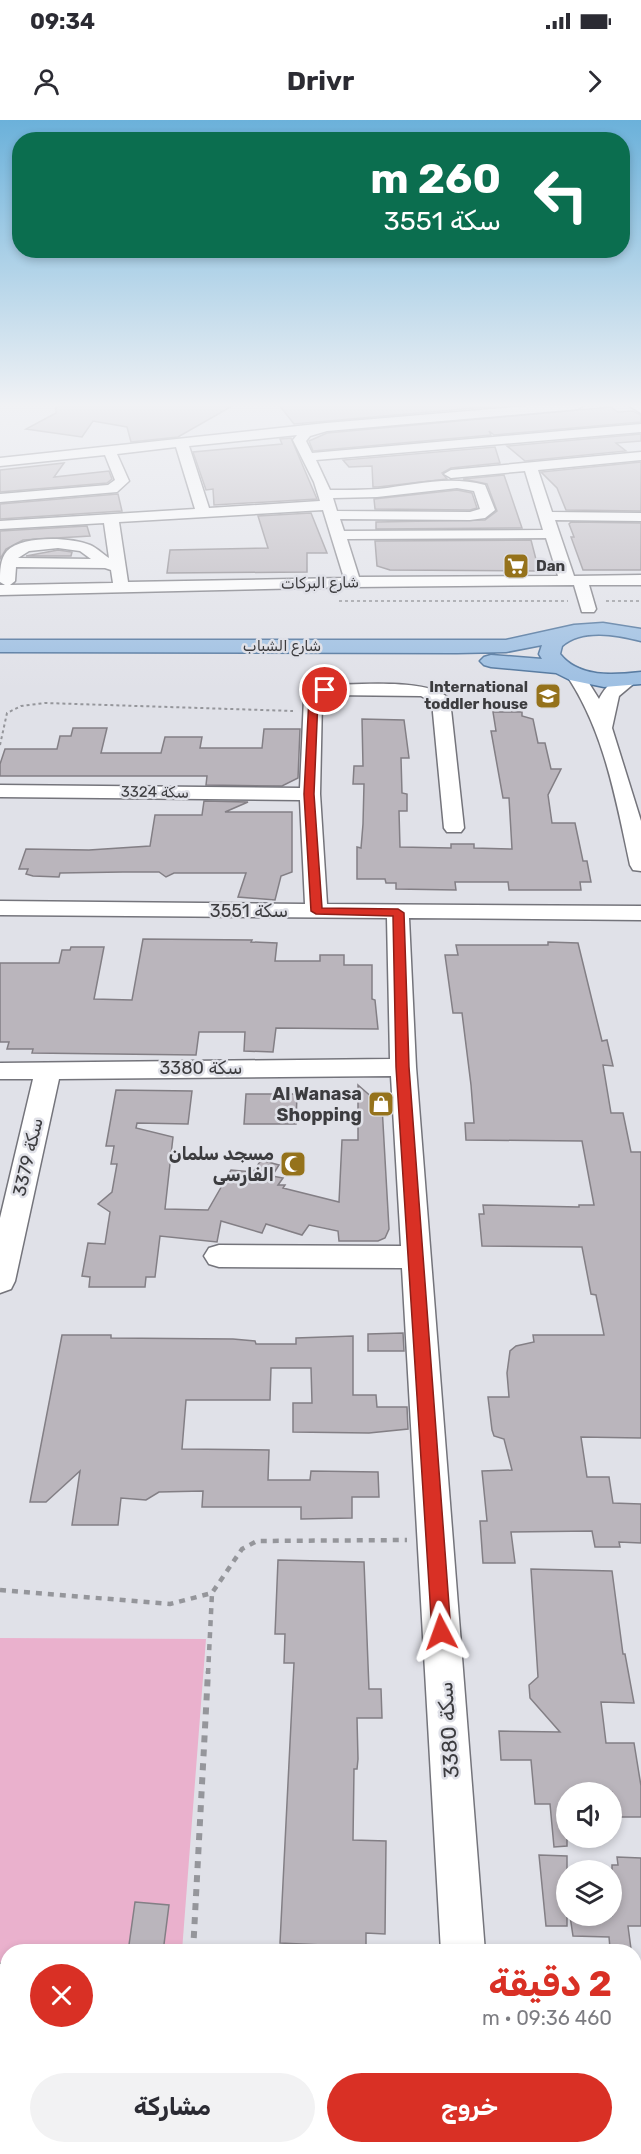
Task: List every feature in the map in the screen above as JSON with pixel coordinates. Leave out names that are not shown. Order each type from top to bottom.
[{"type":"main road","name":"شارع الشباب","points":[[0,646],[457,647],[506,646],[601,629],[641,635]]},
{"type":"main road","points":[[563,635],[550,647],[549,654],[568,670]]},
{"type":"main road","name":"شارع الشباب","points":[[0,661],[513,662],[568,670],[600,680],[635,679]]},
{"type":"street","points":[[199,500],[203,512]]},
{"type":"street","points":[[0,525],[203,512],[318,500]]},
{"type":"street","points":[[327,500],[353,582]]},
{"type":"street","points":[[335,500],[470,516],[480,515],[488,510],[484,500]]},
{"type":"street","points":[[542,500],[553,534],[588,609]]},
{"type":"street","points":[[548,516],[641,517]]},
{"type":"street","points":[[102,560],[111,518]]},
{"type":"street","points":[[40,545],[38,532],[42,529],[84,526],[91,528],[92,539],[102,560],[121,588]]},
{"type":"street","points":[[338,535],[553,534]]},
{"type":"street","points":[[8,574],[20,548],[40,545],[60,544],[102,560]]},
{"type":"street","points":[[8,574],[102,560]]},
{"type":"street","points":[[8,574],[102,560]]},
{"type":"street","points":[[348,566],[368,577],[389,582]]},
{"type":"street","points":[[314,583],[337,575],[348,566]]},
{"type":"street","name":"شارع البركات","points":[[8,574],[121,588],[353,582],[641,580]]},
{"type":"street","points":[[568,670],[586,689],[632,792],[641,865]]},
{"type":"street","points":[[603,728],[606,700],[610,692],[635,679]]},
{"type":"street","points":[[316,911],[309,794],[313,698],[325,690],[425,691],[441,700],[454,828]]},
{"type":"street","name":"سكة 3324","points":[[0,791],[309,794]]},
{"type":"street","name":"سكة 3551","points":[[0,908],[398,913],[641,913]]},
{"type":"street","name":"سكة 3380","points":[[398,913],[403,1067],[462,1944]]},
{"type":"street","name":"سكة 3380","points":[[0,1071],[403,1067]]},
{"type":"street","name":"سكة 3379","points":[[0,1281],[48,1069]]},
{"type":"street","points":[[219,1256],[416,1257]]},
{"type":"path","points":[[0,745],[7,713],[21,706],[37,704],[313,711]]},
{"type":"path","points":[[193,1944],[212,1593],[242,1549],[257,1541],[435,1540]]},
{"type":"path","points":[[0,1590],[171,1604],[212,1593]]},
{"type":"shaded area","points":[[0,1638],[206,1639],[183,1944],[0,1944]]},
{"type":"building","points":[[48,500],[119,500],[122,511],[0,519],[0,504]]},
{"type":"building","points":[[214,500],[301,500],[214,505]]},
{"type":"building","points":[[374,500],[474,500],[477,508],[470,510],[375,509]]},
{"type":"building","points":[[493,500],[512,500],[522,528],[376,529],[376,522],[485,520],[497,511]]},
{"type":"building","points":[[562,500],[641,500],[641,511],[566,510]]},
{"type":"building","points":[[311,513],[327,553],[307,553],[307,572],[167,573],[170,550],[268,548],[258,516]]},
{"type":"building","points":[[571,522],[641,523],[641,570],[583,570],[571,537],[574,537],[569,524]]},
{"type":"building","points":[[87,526],[90,536],[23,540],[6,549],[0,559],[0,531]]},
{"type":"building","points":[[531,540],[539,571],[390,570],[377,566],[375,541]]},
{"type":"building","points":[[58,550],[72,552],[71,556],[26,556]]},
{"type":"building","points":[[493,712],[522,712],[522,716],[533,719],[538,743],[545,743],[551,769],[561,769],[548,795],[552,823],[575,823],[583,861],[587,861],[591,882],[580,882],[581,890],[509,890],[508,882],[455,882],[456,890],[396,889],[396,883],[386,883],[385,879],[357,879],[357,847],[361,848],[364,784],[353,784],[354,766],[363,766],[362,719],[404,720],[409,758],[401,758],[402,793],[407,794],[407,811],[399,811],[400,847],[451,848],[451,844],[474,844],[474,848],[512,849],[509,798],[503,798],[491,731],[496,731]]},
{"type":"building","points":[[73,728],[107,728],[101,753],[161,753],[165,737],[202,737],[200,748],[262,748],[264,729],[300,729],[298,778],[282,786],[206,785],[207,776],[0,776],[0,764],[5,749],[57,749],[60,736],[71,736]]},
{"type":"building","points":[[204,801],[248,802],[225,812],[292,812],[292,872],[281,876],[275,900],[238,897],[246,873],[174,873],[166,877],[159,872],[60,873],[59,877],[33,876],[26,874],[28,869],[19,869],[26,849],[89,850],[150,846],[155,815],[202,815]]},
{"type":"building","points":[[143,939],[252,940],[251,942],[277,943],[275,961],[320,961],[320,955],[344,955],[344,965],[372,965],[372,999],[375,1000],[378,1029],[276,1028],[273,1052],[244,1051],[245,1032],[199,1032],[196,1055],[32,1053],[33,1049],[7,1049],[9,1042],[0,1042],[0,963],[59,963],[62,950],[70,950],[71,947],[104,947],[94,999],[132,1000]]},
{"type":"building","points":[[548,942],[578,943],[602,1041],[607,1040],[613,1066],[603,1065],[611,1113],[623,1113],[631,1152],[641,1152],[641,1438],[581,1437],[587,1477],[609,1477],[613,1503],[641,1504],[641,1543],[619,1542],[620,1547],[595,1547],[592,1531],[511,1532],[515,1563],[483,1563],[480,1521],[487,1521],[482,1471],[512,1470],[504,1439],[494,1436],[492,1430],[488,1397],[509,1397],[507,1373],[510,1351],[516,1346],[534,1342],[533,1335],[604,1335],[596,1295],[591,1294],[582,1247],[482,1246],[479,1214],[484,1214],[483,1205],[579,1207],[579,1205],[594,1205],[582,1141],[466,1140],[465,1123],[474,1123],[471,1085],[462,1013],[453,1013],[445,955],[458,955],[456,945],[548,945]]},
{"type":"building","points":[[358,1085],[382,1106],[389,1229],[385,1238],[378,1241],[339,1241],[338,1231],[309,1225],[302,1235],[266,1224],[262,1233],[221,1221],[217,1242],[160,1236],[155,1277],[146,1277],[145,1287],[89,1287],[90,1277],[82,1276],[88,1243],[105,1244],[110,1212],[98,1204],[112,1192],[117,1164],[111,1164],[114,1146],[106,1146],[116,1090],[192,1091],[188,1124],[137,1123],[136,1128],[173,1137],[165,1209],[208,1210],[231,1170],[253,1172],[261,1160],[279,1165],[272,1176],[283,1178],[278,1185],[285,1185],[283,1188],[339,1202],[342,1140],[358,1140]]},
{"type":"building","points":[[246,1094],[297,1094],[296,1124],[244,1124]]},
{"type":"building","points":[[403,1333],[404,1351],[368,1351],[368,1334]]},
{"type":"building","points":[[62,1335],[111,1335],[111,1338],[233,1339],[255,1341],[256,1344],[296,1344],[296,1338],[353,1336],[353,1395],[376,1395],[377,1407],[407,1407],[408,1429],[369,1433],[293,1432],[293,1403],[312,1403],[311,1368],[271,1368],[270,1400],[186,1400],[182,1449],[269,1450],[268,1480],[310,1480],[311,1471],[378,1472],[379,1497],[352,1497],[352,1518],[301,1519],[301,1507],[202,1507],[203,1491],[159,1492],[146,1500],[121,1498],[118,1525],[72,1525],[80,1471],[46,1502],[30,1502]]},
{"type":"building","points":[[278,1560],[364,1562],[369,1689],[381,1689],[382,1718],[357,1718],[358,1759],[357,1769],[354,1769],[353,1840],[386,1841],[385,1934],[366,1933],[366,1944],[280,1943],[294,1663],[284,1663],[285,1634],[275,1634]]},
{"type":"building","points":[[531,1569],[612,1571],[623,1654],[625,1654],[634,1703],[601,1702],[606,1743],[634,1743],[641,1786],[641,1817],[622,1817],[622,1782],[556,1782],[556,1847],[554,1847],[550,1804],[535,1804],[531,1760],[501,1760],[499,1731],[560,1732],[530,1698],[529,1685],[538,1677]]},
{"type":"building","points":[[539,1855],[567,1856],[567,1860],[556,1860],[556,1926],[546,1926]]},
{"type":"building","points":[[617,1857],[641,1858],[641,1926],[628,1926],[630,1944],[610,1944],[609,1937],[573,1936],[572,1926],[622,1926],[622,1860],[617,1860]]},
{"type":"building","points":[[135,1902],[169,1905],[164,1944],[129,1944]]},
{"type":"place","name":"Dan","points":[[516,566]]},
{"type":"place","name":"International toddler house","points":[[548,696]]},
{"type":"place","name":"Al Wanasa Shopping","points":[[381,1104]]},
{"type":"place","name":"مسجد سلمان الفارسى","points":[[293,1164]]},
{"type":"route","points":[[325,690],[313,698],[309,794],[316,911],[398,913],[403,1067],[441,1632]]}]
